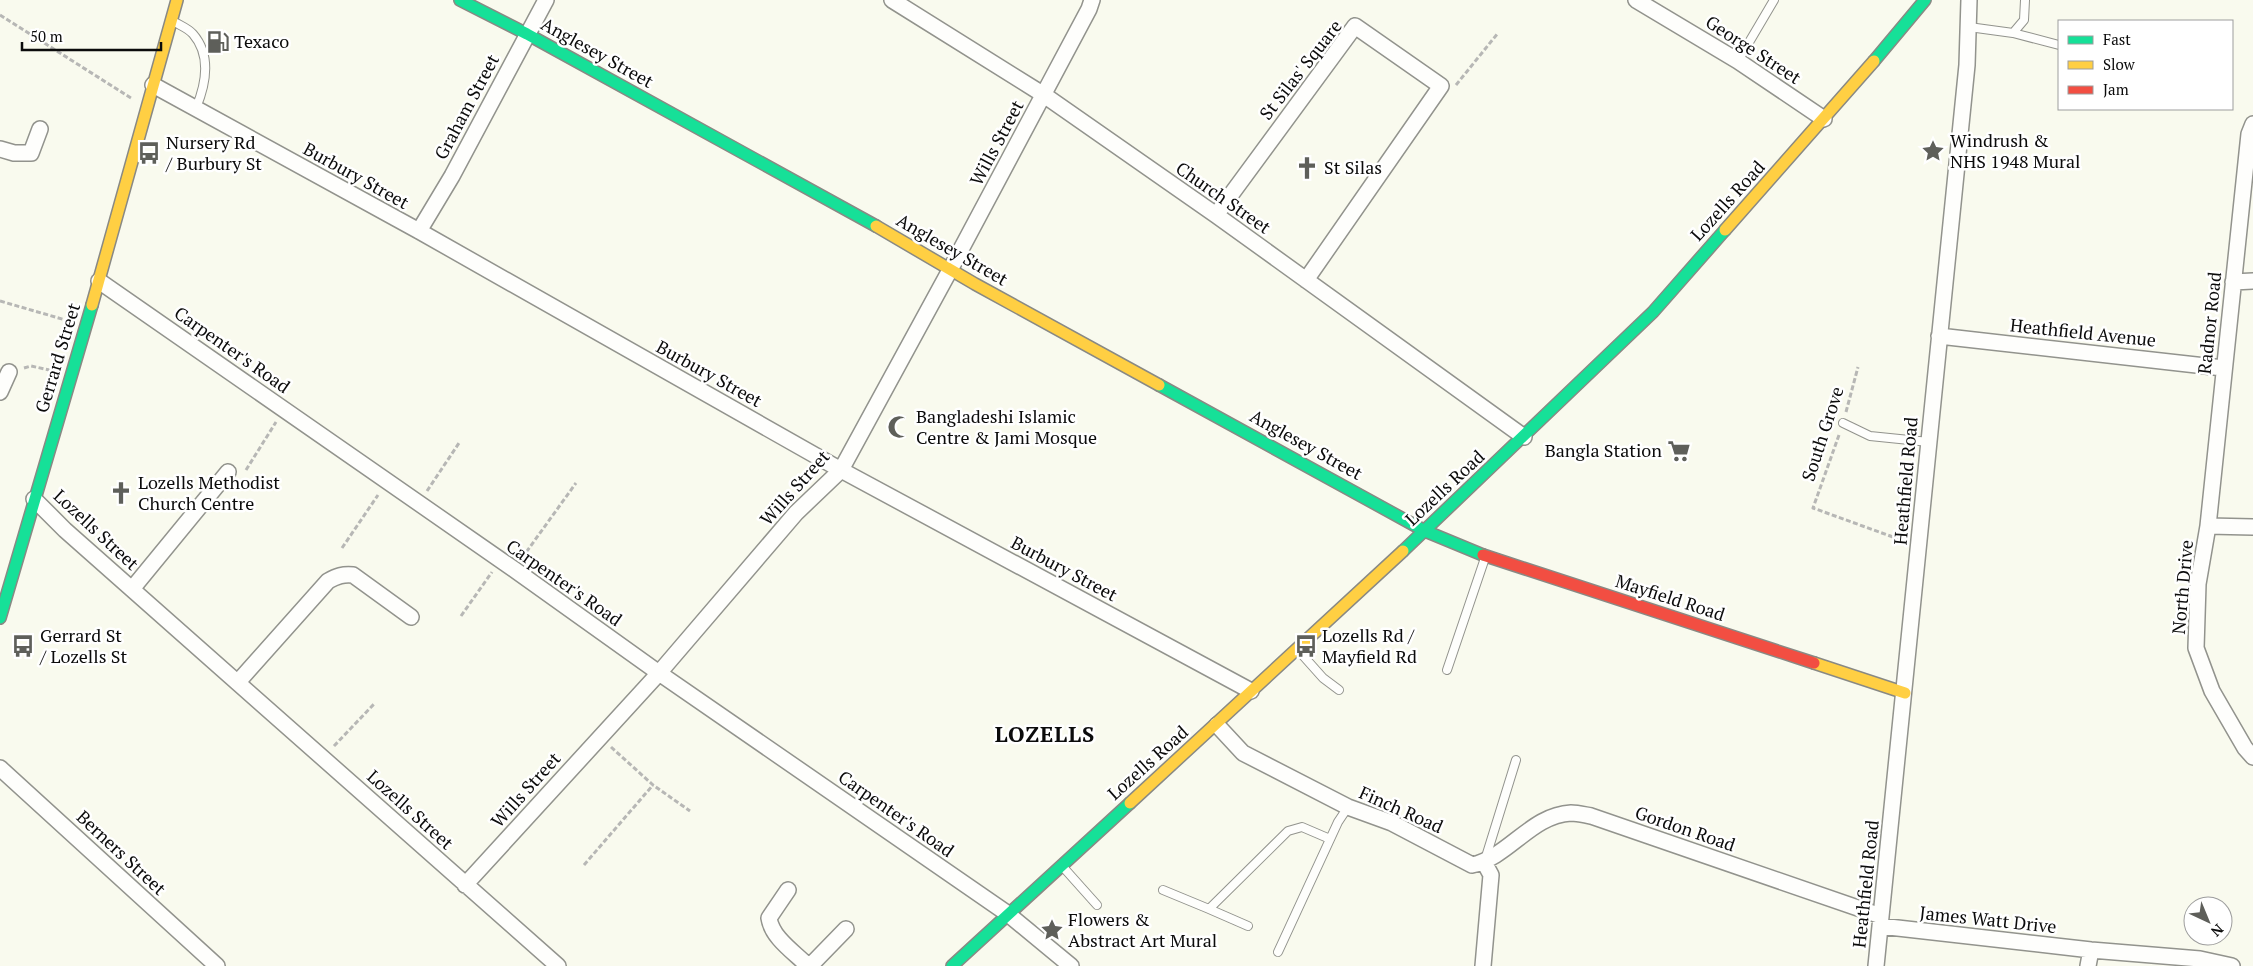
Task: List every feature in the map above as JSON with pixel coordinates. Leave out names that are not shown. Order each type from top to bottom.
[{"type":"main road","name":"Gerrard Street","points":[[0,618],[99,281],[177,0]]},
{"type":"main road","name":"Anglesey Street","points":[[460,0],[527,34],[908,244],[950,270],[1425,531]]},
{"type":"main road","name":"Lozells Road","points":[[952,966],[1425,531],[1653,312],[1824,119],[1925,0]]},
{"type":"main road","name":"Mayfield Road","points":[[1425,531],[1485,556],[1905,693]]},
{"type":"street","name":"Graham Street","points":[[419,232],[452,176],[546,0]]},
{"type":"street","name":"Church Street","points":[[892,0],[1044,95],[1216,215],[1524,437]]},
{"type":"street","name":"Wills Street","points":[[465,885],[659,673],[796,513],[841,470],[1044,95],[1092,0]]},
{"type":"street","name":"Heathfield Road","points":[[1876,966],[1905,693],[1969,27],[1969,0]]},
{"type":"street","name":"George Street","points":[[1645,2],[1824,119]]},
{"type":"street","name":"St Silas' Square","points":[[1216,215],[1355,26],[1441,86],[1435,93]]},
{"type":"street","name":"Burbury Street","points":[[153,85],[419,232],[841,470],[1250,691]]},
{"type":"street","points":[[1306,280],[1435,93]]},
{"type":"street","name":"Radnor Road","points":[[2208,526],[2249,134],[2253,124]]},
{"type":"street","points":[[0,149],[14,153],[32,153],[40,129]]},
{"type":"street","name":"Carpenter's Road","points":[[99,281],[515,570],[659,673],[1008,914],[1071,966]]},
{"type":"street","points":[[2233,282],[2253,281]]},
{"type":"street","name":"Heathfield Avenue","points":[[1939,336],[2224,368]]},
{"type":"street","points":[[0,392],[9,372]]},
{"type":"street","name":"Lozells Street","points":[[132,589],[228,472]]},
{"type":"street","name":"Lozells Street","points":[[34,499],[64,530],[558,966]]},
{"type":"street","points":[[2208,526],[2253,527]]},
{"type":"street","name":"North Drive","points":[[2208,526],[2198,584],[2196,648],[2212,691],[2245,748],[2253,757]]},
{"type":"street","points":[[238,682],[328,580],[336,576],[353,575],[411,617]]},
{"type":"street","name":"Finch Road","points":[[1216,725],[1243,753],[1348,807],[1392,823],[1472,864],[1484,862]]},
{"type":"street","name":"Berners Street","points":[[0,768],[217,966]]},
{"type":"street","name":"Gordon Road","points":[[1484,862],[1526,830],[1554,816],[1572,813],[1591,816],[1881,921]]},
{"type":"street","points":[[1484,862],[1491,875],[1484,966]]},
{"type":"street","points":[[788,890],[769,918],[770,925],[776,934],[809,966],[846,929]]},
{"type":"street","name":"James Watt Drive","points":[[1881,921],[2091,950],[2200,959],[2232,966]]},
{"type":"street","points":[[2088,966],[2091,950]]},
{"type":"lane","points":[[1738,61],[1774,0]]},
{"type":"lane","points":[[2013,33],[2024,20],[2025,0]]},
{"type":"lane","points":[[171,20],[192,32],[199,43],[206,65],[204,87],[196,108]]},
{"type":"lane","points":[[1969,27],[2013,33],[2058,45]]},
{"type":"lane","points":[[1843,423],[1870,436],[1929,442]]},
{"type":"lane","points":[[1447,670],[1481,574],[1485,556]]},
{"type":"lane","points":[[1296,648],[1323,678],[1339,690]]},
{"type":"lane","points":[[1484,862],[1516,760]]},
{"type":"lane","points":[[1278,952],[1330,840],[1348,807]]},
{"type":"lane","points":[[1209,909],[1288,831],[1302,827],[1330,840]]},
{"type":"lane","points":[[1062,865],[1097,905]]},
{"type":"lane","points":[[1163,890],[1248,926]]},
{"type":"path","points":[[0,15],[146,107]]},
{"type":"path","points":[[1435,93],[1456,85],[1498,33]]},
{"type":"path","points":[[0,301],[86,325]]},
{"type":"path","points":[[9,372],[31,366],[71,375]]},
{"type":"path","name":"South Grove","points":[[1858,367],[1843,423],[1813,508],[1905,541]]},
{"type":"path","points":[[246,470],[285,410]]},
{"type":"path","points":[[419,505],[459,443]]},
{"type":"path","points":[[342,548],[387,482]]},
{"type":"path","points":[[515,570],[576,483]]},
{"type":"path","points":[[461,616],[500,561]]},
{"type":"path","points":[[330,750],[374,704]]},
{"type":"path","points":[[611,747],[653,785],[690,811]]},
{"type":"path","points":[[584,865],[653,785]]},
{"type":"traffic: fast","points":[[460,0],[527,34],[876,226]]},
{"type":"traffic: fast","points":[[1874,61],[1925,0]]},
{"type":"traffic: fast","points":[[1403,551],[1653,312],[1725,230]]},
{"type":"traffic: fast","points":[[0,618],[92,305]]},
{"type":"traffic: fast","points":[[1159,385],[1425,531],[1483,555]]},
{"type":"traffic: fast","points":[[952,966],[1130,803]]},
{"type":"traffic: slow","points":[[92,305],[177,0]]},
{"type":"traffic: slow","points":[[1725,230],[1874,61]]},
{"type":"traffic: slow","points":[[876,226],[975,284],[1159,385]]},
{"type":"traffic: slow","points":[[1130,803],[1403,551]]},
{"type":"traffic: slow","points":[[1814,663],[1905,693]]},
{"type":"traffic: jam","points":[[1483,555],[1814,663]]},
{"type":"place","name":"Texaco","points":[[218,42]]},
{"type":"place","name":"Windrush & NHS 1948 Mural","points":[[1933,151]]},
{"type":"place","name":"Nursery Rd / Burbury St","points":[[149,153]]},
{"type":"place","name":"St Silas","points":[[1307,168]]},
{"type":"place","name":"Bangladeshi Islamic Centre & Jami Mosque","points":[[899,427]]},
{"type":"place","name":"Bangla Station","points":[[1679,451]]},
{"type":"place","name":"Lozells Methodist Church Centre","points":[[121,493]]},
{"type":"place","name":"Gerrard St / Lozells St","points":[[23,646]]},
{"type":"place","name":"Lozells Rd / Mayfield Rd","points":[[1306,646]]},
{"type":"place","name":"Flowers & Abstract Art Mural","points":[[1052,930]]},
{"type":"district","name":"LOZELLS","points":[[1045,734]]}]
